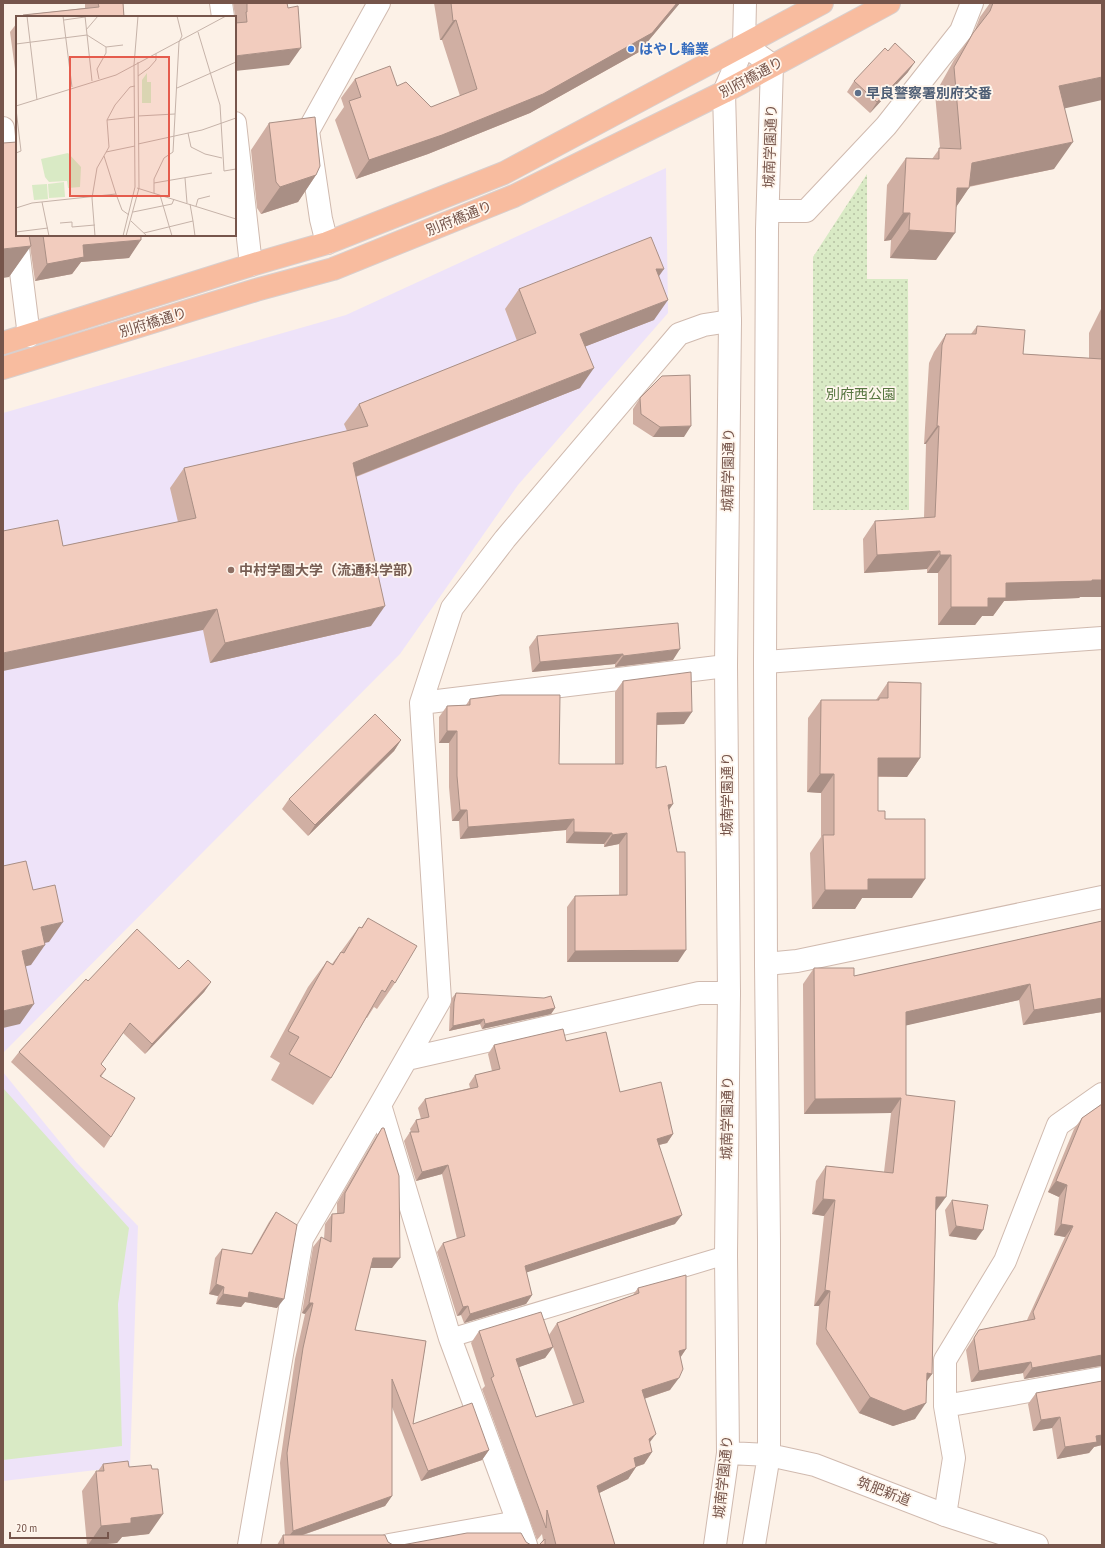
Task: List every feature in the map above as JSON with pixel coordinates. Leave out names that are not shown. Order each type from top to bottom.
[{"type":"highway","name":"別府橋通り","points":[[3,343],[251,265],[327,244],[504,173],[822,3]]},
{"type":"highway","name":"別府橋通り","points":[[3,368],[256,290],[333,268],[514,196],[724,92],[889,3]]},
{"type":"street","points":[[221,3],[223,16]]},
{"type":"street","points":[[327,244],[321,219],[308,131],[379,3]]},
{"type":"street","points":[[745,3],[744,45],[772,65]]},
{"type":"street","points":[[768,211],[806,211],[886,126],[961,31],[972,3]]},
{"type":"street","name":"城南学園通り","points":[[715,1545],[728,1453],[726,1255],[729,993],[726,666],[730,321],[724,92],[744,45]]},
{"type":"street","name":"城南学園通り","points":[[754,1545],[769,1455],[765,662],[768,211],[772,65]]},
{"type":"street","points":[[3,128],[10,190]]},
{"type":"street","points":[[236,132],[251,265]]},
{"type":"street","points":[[13,213],[29,336]]},
{"type":"street","points":[[249,1545],[302,1239],[440,1000],[421,703],[452,608],[505,539],[679,334],[704,325],[730,321]]},
{"type":"street","points":[[765,662],[1102,638]]},
{"type":"street","points":[[421,703],[726,666]]},
{"type":"street","points":[[766,964],[796,960],[1102,897]]},
{"type":"street","points":[[407,1059],[698,993],[729,993]]},
{"type":"street","points":[[945,1515],[954,1458],[945,1406],[945,1360],[1005,1261],[1058,1126],[1102,1094]]},
{"type":"street","points":[[380,1105],[450,1338],[526,1545]]},
{"type":"street","points":[[945,1406],[1102,1378]]},
{"type":"street","name":"筑肥新道","points":[[728,1453],[769,1455],[815,1465],[1013,1542],[1037,1545]]},
{"type":"street","points":[[389,1545],[518,1522]]},
{"type":"lane","points":[[450,1338],[726,1255]]},
{"type":"shaded area","name":"中村学園大学（流通科学部）","points":[[666,168],[668,313],[518,485],[400,654],[3,1053],[3,413],[346,315]]},
{"type":"shaded area","points":[[3,1072],[76,1162],[138,1226],[130,1466],[3,1481]]},
{"type":"green space","name":"別府西公園","points":[[867,174],[867,279],[908,279],[909,510],[813,510],[813,257]]},
{"type":"green space","points":[[3,1088],[129,1228],[118,1304],[122,1446],[3,1460]]},
{"type":"building","points":[[98,3],[123,3],[124,16],[23,16],[23,15],[99,7]]},
{"type":"building","points":[[247,3],[287,3],[288,8],[298,6],[301,48],[236,56],[236,23],[247,22]]},
{"type":"building","points":[[451,3],[677,3],[652,33],[543,94],[442,135],[369,160],[349,101],[361,97],[355,79],[390,66],[397,86],[406,82],[431,107],[477,89],[456,20],[453,21]]},
{"type":"building","points":[[993,3],[1102,3],[1102,77],[1059,86],[1073,142],[972,163],[969,188],[957,188],[955,233],[909,230],[910,213],[903,213],[906,158],[939,159],[939,148],[961,149],[954,67],[973,33],[990,11]]},
{"type":"building","points":[[895,43],[915,62],[877,102],[854,81],[885,48],[888,51]]},
{"type":"building","points":[[315,117],[320,166],[316,175],[280,187],[276,182],[269,123]]},
{"type":"building","points":[[16,142],[16,236],[29,236],[31,246],[3,249],[3,143]]},
{"type":"building","points":[[43,236],[141,236],[141,240],[83,245],[84,257],[47,264]]},
{"type":"building","points":[[651,237],[664,269],[656,269],[668,300],[580,334],[594,368],[353,463],[385,606],[225,643],[217,609],[3,653],[3,531],[58,520],[63,546],[196,518],[184,468],[368,426],[359,404],[536,333],[519,289]]},
{"type":"building","points":[[977,326],[1025,330],[1023,354],[1102,359],[1102,580],[1006,583],[1006,598],[988,598],[988,607],[951,607],[951,555],[940,555],[940,551],[877,555],[875,521],[935,517],[939,426],[937,426],[942,345],[946,334],[976,334]]},
{"type":"building","points":[[690,375],[691,426],[660,427],[641,414],[640,398],[662,376]]},
{"type":"building","points":[[678,623],[680,649],[623,656],[623,654],[540,662],[537,636]]},
{"type":"building","points":[[691,672],[692,712],[657,713],[656,768],[666,766],[673,804],[668,805],[677,852],[685,852],[686,950],[575,951],[575,896],[627,895],[627,833],[612,835],[612,833],[574,832],[574,819],[468,827],[467,810],[460,810],[457,776],[457,731],[447,731],[447,706],[470,705],[470,699],[501,695],[560,695],[559,764],[623,764],[623,681]]},
{"type":"building","points":[[888,682],[921,683],[920,758],[878,758],[878,811],[885,811],[885,819],[925,819],[925,879],[868,879],[868,890],[825,890],[823,835],[834,835],[834,774],[820,774],[821,700],[879,700],[879,698],[888,698]]},
{"type":"building","points":[[375,714],[401,740],[315,825],[289,799]]},
{"type":"building","points":[[26,861],[33,890],[55,885],[63,922],[41,927],[45,945],[22,951],[34,1004],[3,1011],[3,866]]},
{"type":"building","points":[[368,918],[417,946],[395,983],[392,980],[385,992],[382,990],[331,1078],[289,1054],[299,1037],[288,1031],[327,961],[333,965],[341,952],[344,953],[359,927],[362,928]]},
{"type":"building","points":[[1102,921],[1102,998],[1034,1010],[1030,984],[906,1012],[906,1095],[955,1101],[946,1197],[936,1197],[932,1374],[927,1373],[926,1403],[904,1411],[870,1397],[826,1329],[830,1291],[825,1290],[835,1200],[823,1199],[826,1166],[893,1173],[901,1098],[815,1099],[814,968],[854,968],[854,976]]},
{"type":"building","points":[[137,929],[179,969],[188,960],[211,982],[152,1044],[130,1023],[101,1064],[106,1069],[100,1076],[135,1098],[111,1137],[19,1052],[86,979],[88,981]]},
{"type":"building","points":[[456,993],[544,998],[551,996],[555,1008],[485,1024],[484,1019],[453,1026]]},
{"type":"building","points":[[563,1029],[566,1041],[606,1032],[620,1092],[661,1082],[673,1134],[657,1139],[682,1215],[525,1266],[532,1295],[470,1314],[468,1306],[463,1307],[443,1243],[465,1236],[448,1165],[422,1172],[410,1132],[419,1132],[416,1120],[429,1117],[425,1099],[478,1087],[475,1075],[500,1069],[494,1045]]},
{"type":"building","points":[[1102,1104],[1102,1355],[1032,1368],[1031,1362],[979,1371],[974,1338],[979,1330],[1035,1319],[1033,1312],[1073,1226],[1061,1224],[1067,1185],[1056,1181],[1082,1118]]},
{"type":"building","points":[[382,1128],[384,1128],[399,1176],[400,1258],[373,1258],[355,1330],[426,1341],[413,1424],[472,1403],[489,1450],[428,1471],[392,1379],[392,1496],[293,1531],[287,1453],[303,1348],[313,1303],[309,1303],[321,1237],[331,1242],[332,1214],[344,1213],[345,1193]]},
{"type":"building","points":[[952,1200],[988,1205],[983,1230],[956,1226]]},
{"type":"building","points":[[276,1212],[297,1225],[284,1299],[249,1292],[248,1298],[223,1294],[224,1287],[216,1284],[222,1249],[252,1254]]},
{"type":"building","points":[[686,1275],[686,1349],[679,1351],[683,1369],[679,1378],[642,1390],[656,1434],[649,1439],[652,1452],[634,1458],[636,1467],[597,1486],[615,1545],[556,1545],[547,1510],[546,1528],[491,1378],[494,1376],[479,1331],[541,1312],[553,1347],[516,1359],[536,1417],[584,1402],[557,1323],[639,1293],[638,1288]]},
{"type":"building","points":[[1102,1381],[1102,1435],[1096,1436],[1097,1442],[1065,1447],[1060,1417],[1041,1420],[1036,1393]]},
{"type":"building","points":[[128,1461],[129,1467],[151,1465],[152,1469],[158,1469],[163,1514],[131,1518],[131,1523],[101,1526],[96,1471],[104,1471],[103,1464]]},
{"type":"building","points":[[467,1533],[521,1533],[526,1542],[531,1545],[402,1545]]},
{"type":"building","points":[[283,1535],[385,1535],[388,1542],[393,1545],[284,1545]]},
{"type":"building","points":[[545,1539],[545,1545],[539,1545]]},
{"type":"place","name":"はやし輪業","points":[[631,49]]},
{"type":"place","name":"早良警察署別府交番","points":[[858,93]]},
{"type":"place","name":"中村学園大学（流通科学部）","points":[[231,570]]}]
